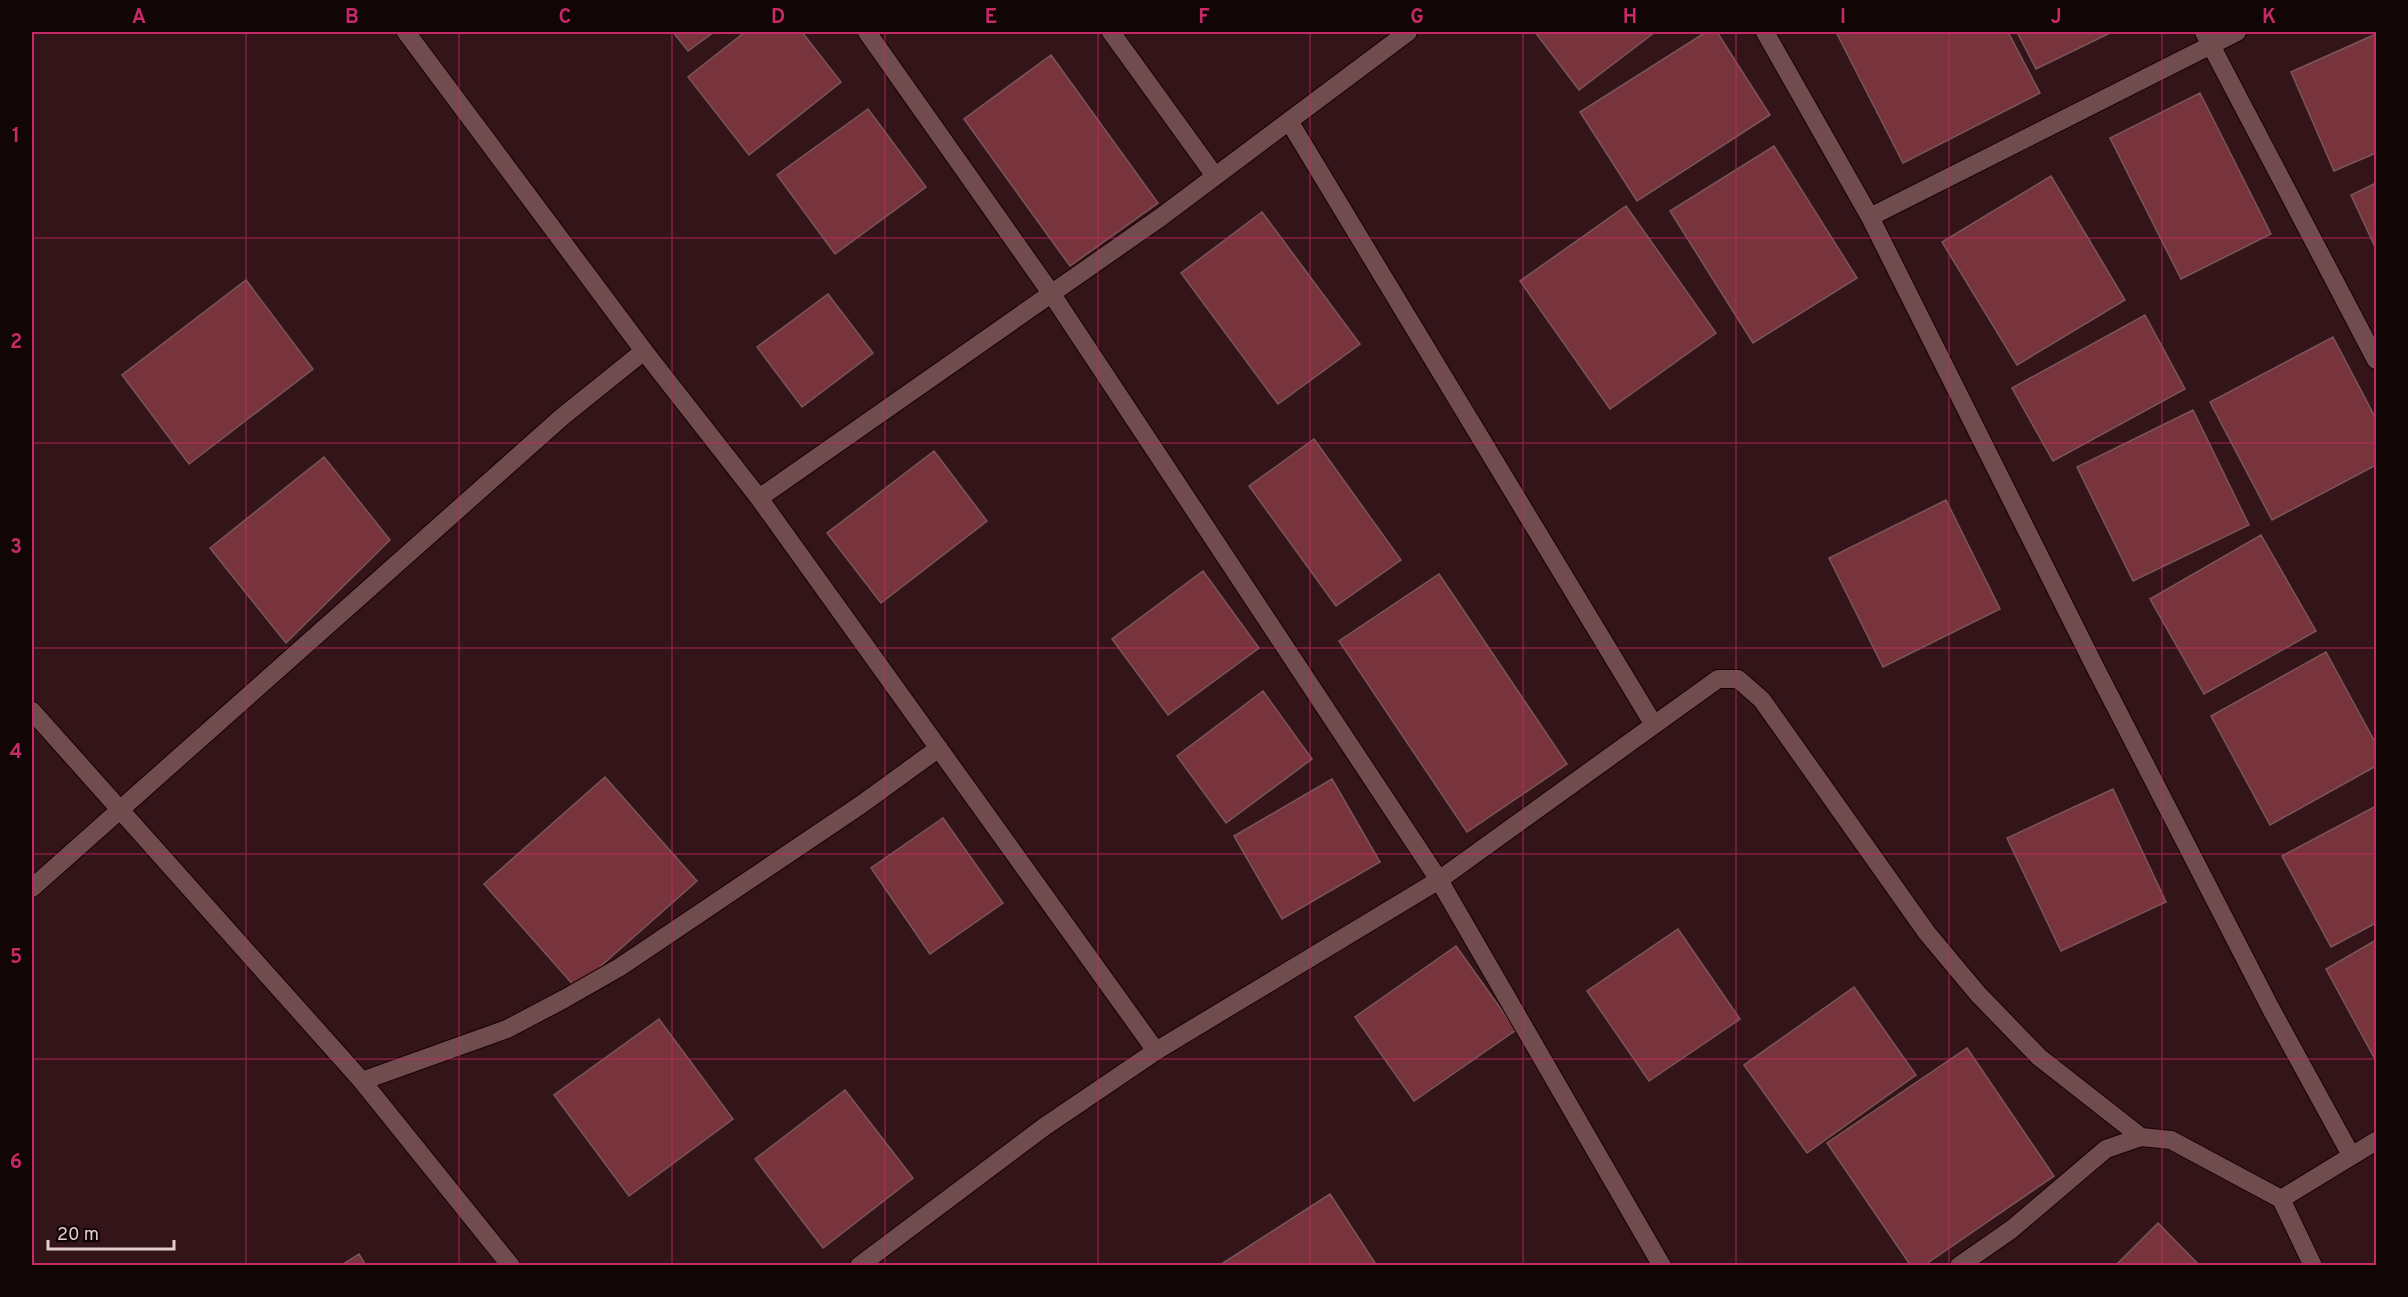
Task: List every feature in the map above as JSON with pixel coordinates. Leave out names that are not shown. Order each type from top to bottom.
[{"type":"street","points":[[406,32],[644,351],[759,498],[1156,1051]]},
{"type":"street","points":[[867,32],[1051,293],[1439,880],[1662,1266]]},
{"type":"street","points":[[1111,32],[1215,176]]},
{"type":"street","points":[[759,498],[1215,176],[1408,32]]},
{"type":"street","points":[[1764,32],[1870,217],[2105,686],[2271,1009],[2351,1155]]},
{"type":"street","points":[[1870,217],[2207,37],[2237,32]]},
{"type":"street","points":[[2207,37],[2376,360]]},
{"type":"street","points":[[1289,121],[1654,725]]},
{"type":"street","points":[[32,888],[562,417],[644,351]]},
{"type":"street","points":[[859,1266],[1044,1127],[1156,1051],[1439,880],[1718,679],[1738,679],[1762,700],[1928,933],[1978,994],[2039,1057],[2141,1137]]},
{"type":"street","points":[[32,711],[362,1081],[511,1266]]},
{"type":"street","points":[[362,1081],[507,1029],[601,978],[862,804],[939,748]]},
{"type":"street","points":[[1959,1266],[2012,1229],[2106,1149],[2141,1137],[2171,1140],[2281,1199],[2313,1266]]},
{"type":"street","points":[[2281,1199],[2376,1141]]},
{"type":"building","points":[[673,32],[714,32],[688,51]]},
{"type":"building","points":[[745,32],[802,32],[841,82],[749,155],[688,77]]},
{"type":"building","points":[[1535,32],[1655,32],[1579,90]]},
{"type":"building","points":[[1706,32],[1717,32],[1770,115],[1637,201],[1580,112]]},
{"type":"building","points":[[1836,32],[2008,32],[2040,93],[1903,163]]},
{"type":"building","points":[[2017,32],[2112,32],[2036,69]]},
{"type":"building","points":[[2376,34],[2376,153],[2334,171],[2291,72]]},
{"type":"building","points":[[1051,55],[1158,203],[1070,266],[964,119]]},
{"type":"building","points":[[2200,93],[2271,234],[2181,279],[2110,138]]},
{"type":"building","points":[[868,109],[926,187],[835,254],[777,175]]},
{"type":"building","points":[[1774,146],[1857,278],[1753,343],[1670,211]]},
{"type":"building","points":[[2051,176],[2125,300],[2017,365],[1942,242]]},
{"type":"building","points":[[2376,183],[2376,249],[2351,195]]},
{"type":"building","points":[[1626,206],[1716,333],[1610,409],[1520,281]]},
{"type":"building","points":[[1262,212],[1360,344],[1278,404],[1181,273]]},
{"type":"building","points":[[246,280],[313,369],[189,464],[122,375]]},
{"type":"building","points":[[828,294],[873,353],[802,407],[757,347]]},
{"type":"building","points":[[2145,315],[2185,389],[2053,461],[2012,388]]},
{"type":"building","points":[[2333,337],[2376,419],[2376,465],[2272,520],[2210,402]]},
{"type":"building","points":[[2193,410],[2249,525],[2133,581],[2077,467]]},
{"type":"building","points":[[1314,439],[1401,560],[1336,606],[1249,486]]},
{"type":"building","points":[[934,451],[987,521],[881,603],[827,533]]},
{"type":"building","points":[[324,457],[390,540],[286,643],[210,548]]},
{"type":"building","points":[[1946,500],[2000,609],[1883,667],[1829,558]]},
{"type":"building","points":[[2261,535],[2316,631],[2204,694],[2150,599]]},
{"type":"building","points":[[1203,571],[1259,648],[1168,715],[1112,639]]},
{"type":"building","points":[[1439,574],[1567,764],[1467,832],[1339,641]]},
{"type":"building","points":[[2326,652],[2376,744],[2376,766],[2270,825],[2211,716]]},
{"type":"building","points":[[1263,691],[1312,759],[1226,823],[1177,756]]},
{"type":"building","points":[[605,777],[697,881],[576,988],[484,884]]},
{"type":"building","points":[[1332,779],[1380,862],[1282,919],[1234,836]]},
{"type":"building","points":[[2113,789],[2166,902],[2061,951],[2007,838]]},
{"type":"building","points":[[2376,806],[2376,923],[2331,947],[2282,856]]},
{"type":"building","points":[[943,818],[1003,903],[930,954],[871,868]]},
{"type":"building","points":[[1678,929],[1740,1019],[1649,1081],[1587,991]]},
{"type":"building","points":[[2376,940],[2376,1061],[2326,969]]},
{"type":"building","points":[[1456,946],[1516,1030],[1414,1101],[1355,1017]]},
{"type":"building","points":[[1854,987],[1916,1075],[1807,1153],[1744,1065]]},
{"type":"building","points":[[659,1019],[733,1119],[629,1196],[554,1095]]},
{"type":"building","points":[[1967,1048],[2054,1176],[1923,1266],[1911,1266],[1827,1143]]},
{"type":"building","points":[[845,1090],[913,1178],[823,1248],[755,1159]]},
{"type":"building","points":[[1330,1194],[1377,1266],[1225,1266],[1223,1263]]},
{"type":"building","points":[[2158,1223],[2200,1266],[2115,1266]]},
{"type":"building","points":[[359,1254],[366,1266],[340,1266]]}]
